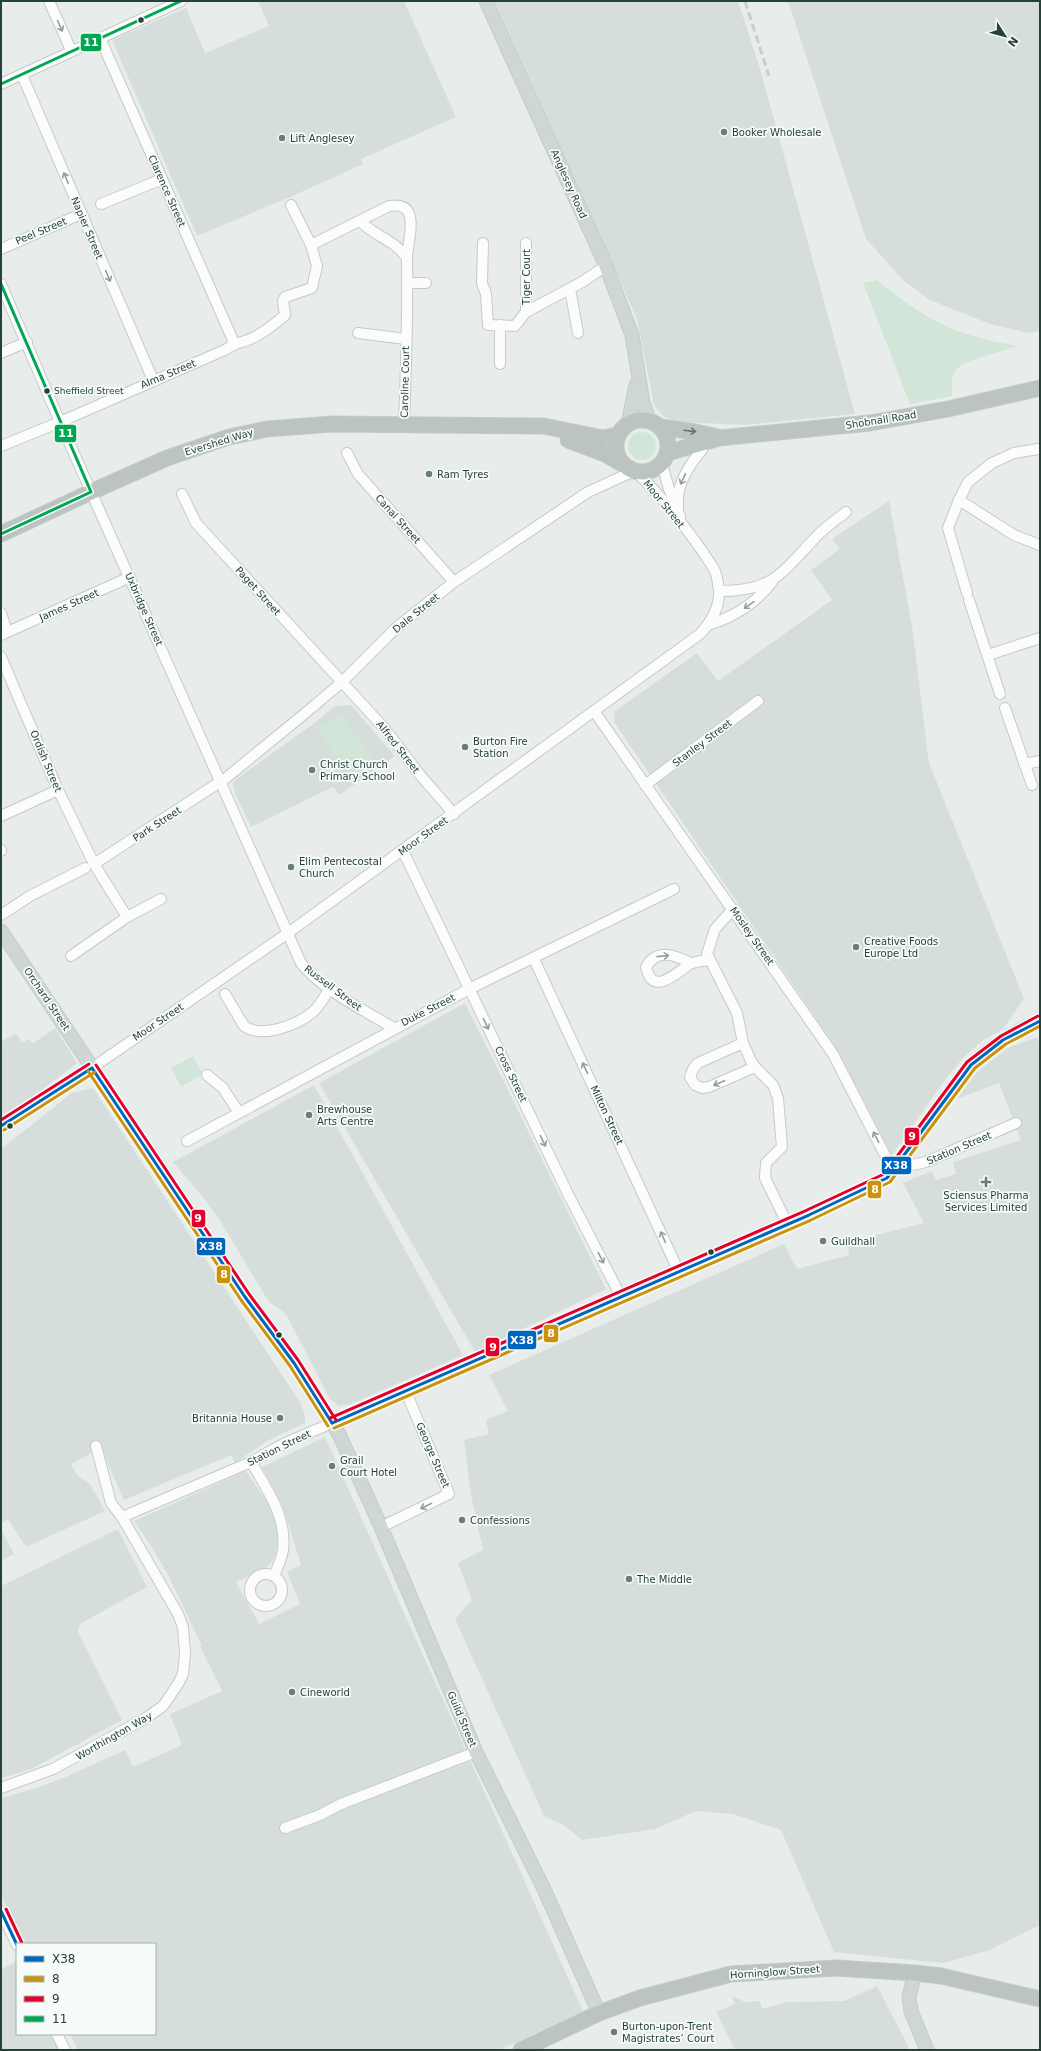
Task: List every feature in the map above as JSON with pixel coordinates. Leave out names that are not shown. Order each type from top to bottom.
[{"type":"highway","name":"Shobnall Road","points":[[719,438],[870,423],[948,409],[1040,388]]},
{"type":"highway","points":[[639,420],[719,438],[665,459],[655,470],[647,472],[631,469],[616,450],[618,435],[628,424],[639,420]]},
{"type":"highway","name":"Evershed Way","points":[[1,534],[167,458],[229,437],[259,430],[332,424],[544,426],[603,438],[618,435]]},
{"type":"highway","points":[[655,424],[667,438],[665,459]]},
{"type":"highway","name":"Evershed Way","points":[[502,426],[576,442],[605,454],[631,469]]},
{"type":"highway","points":[[665,459],[696,454],[719,438]]},
{"type":"highway","name":"Horninglow Street","points":[[521,2050],[599,2013],[640,1998],[731,1974],[836,1968],[915,1973],[941,1976],[1040,1999]]},
{"type":"main road","name":"Anglesey Road","points":[[486,1],[606,266],[632,335],[643,404],[655,424]]},
{"type":"main road","name":"Anglesey Road","points":[[628,424],[633,402],[637,371]]},
{"type":"main road","name":"Orchard Street","points":[[1,931],[245,1297],[294,1363],[332,1423]]},
{"type":"main road","points":[[896,1167],[971,1065],[987,1051],[1013,1034],[1040,1021]]},
{"type":"main road","name":"Station Street","points":[[332,1423],[788,1225],[887,1178],[896,1167]]},
{"type":"main road","name":"Guild Street","points":[[332,1423],[339,1434],[381,1527],[476,1752],[544,1889],[599,2013]]},
{"type":"main road","points":[[915,1973],[909,1997],[911,2011],[927,2050]]},
{"type":"street","points":[[49,1],[71,50]]},
{"type":"street","points":[[1,84],[71,50],[181,1]]},
{"type":"street","name":"Clarence Street","points":[[100,38],[232,338],[233,344]]},
{"type":"street","name":"Napier Street","points":[[22,75],[153,380]]},
{"type":"street","points":[[101,204],[162,179]]},
{"type":"street","points":[[291,205],[311,245],[360,221],[373,233],[395,244],[407,258]]},
{"type":"street","name":"Caroline Court","points":[[360,221],[389,206],[398,205],[405,208],[410,216],[407,258],[408,283],[404,425]]},
{"type":"street","name":"Peel Street","points":[[1,249],[81,214]]},
{"type":"street","points":[[483,243],[482,283],[486,294],[488,325],[500,326],[500,364]]},
{"type":"street","name":"Tiger Court","points":[[526,243],[526,312]]},
{"type":"street","name":"Alma Street","points":[[60,422],[153,380],[227,349],[233,344],[247,340],[273,326],[285,315],[283,301],[285,297],[312,288],[317,266],[311,245]]},
{"type":"street","name":"Tiger Court","points":[[500,326],[518,325],[526,312],[570,289],[606,266]]},
{"type":"street","points":[[408,283],[426,283]]},
{"type":"street","name":"Uxbridge Street","points":[[1,284],[219,783],[288,933]]},
{"type":"street","points":[[570,289],[578,333]]},
{"type":"street","name":"Caroline Court","points":[[358,333],[406,339]]},
{"type":"street","points":[[1,353],[27,342]]},
{"type":"street","points":[[1,446],[60,422]]},
{"type":"street","points":[[1000,694],[968,596],[948,528],[968,482],[992,463],[1014,453],[1038,449]]},
{"type":"street","points":[[679,513],[678,500],[681,482],[689,467],[702,450]]},
{"type":"street","name":"Canal Street","points":[[347,453],[358,474],[454,582]]},
{"type":"street","name":"Moor Street","points":[[665,459],[669,489],[690,536]]},
{"type":"street","name":"Moor Street","points":[[1,1126],[92,1068],[288,933],[700,634],[708,625],[715,613],[719,591],[715,571],[690,536],[647,482],[631,469]]},
{"type":"street","name":"Dale Street","points":[[219,783],[341,683],[396,628],[454,582],[588,492],[631,469]]},
{"type":"street","name":"Paget Street","points":[[182,494],[196,523],[341,683]]},
{"type":"street","points":[[959,500],[1014,535],[1040,544]]},
{"type":"street","name":"Moor Street","points":[[719,591],[748,590],[764,584],[787,569],[816,537],[846,512]]},
{"type":"street","name":"Moor Street","points":[[708,625],[725,620],[761,596],[775,577]]},
{"type":"street","name":"James Street","points":[[1,613],[4,634],[130,578]]},
{"type":"street","points":[[988,655],[1040,638]]},
{"type":"street","name":"Ordish Street","points":[[1,657],[89,866],[127,917]]},
{"type":"street","name":"Alfred Street","points":[[341,683],[385,729],[420,775],[454,814]]},
{"type":"street","name":"Stanley Street","points":[[645,785],[758,701]]},
{"type":"street","points":[[1005,708],[1032,785]]},
{"type":"street","name":"Mosley Street","points":[[594,712],[733,908],[833,1054],[896,1167]]},
{"type":"street","points":[[1024,764],[1040,761]]},
{"type":"street","name":"Park Street","points":[[1,915],[57,876],[89,866],[219,783]]},
{"type":"street","points":[[1,816],[58,790]]},
{"type":"street","name":"Cross Street","points":[[402,851],[568,1194],[621,1297]]},
{"type":"street","name":"Duke Street","points":[[187,1141],[394,1028],[469,989],[534,959],[674,889]]},
{"type":"street","points":[[72,956],[127,917],[161,899]]},
{"type":"street","points":[[733,908],[715,928],[707,954],[737,1013],[743,1043],[755,1067],[773,1085],[778,1098],[782,1147],[766,1163],[765,1178],[788,1225]]},
{"type":"street","name":"Russell Street","points":[[288,933],[304,966],[330,988],[394,1028]]},
{"type":"street","name":"Milton Street","points":[[534,959],[679,1272]]},
{"type":"street","points":[[691,963],[709,960]]},
{"type":"street","points":[[225,994],[244,1026],[248,1029],[266,1031],[290,1025],[314,1011],[330,988]]},
{"type":"street","points":[[743,1043],[698,1064],[690,1077],[695,1085],[702,1088],[709,1087],[755,1067]]},
{"type":"street","points":[[207,1075],[223,1088],[240,1113]]},
{"type":"street","name":"Station Street","points":[[896,1167],[926,1162],[1016,1123]]},
{"type":"street","name":"George Street","points":[[381,1527],[449,1494],[406,1392]]},
{"type":"street","name":"Station Street","points":[[122,1516],[251,1462],[285,1443],[332,1423]]},
{"type":"street","name":"Worthington Way","points":[[1,1788],[52,1769],[146,1718],[163,1706],[178,1684],[182,1674],[185,1654],[183,1627],[178,1614],[122,1516],[111,1503],[96,1446]]},
{"type":"street","points":[[251,1462],[273,1499],[281,1521],[284,1537],[283,1552],[274,1576]]},
{"type":"street","points":[[284,1828],[320,1815],[341,1804],[476,1752]]},
{"type":"street","points":[[1,1911],[16,1943]]},
{"type":"street","points":[[58,2035],[65,2050]]},
{"type":"shaded area","name":"Lift Anglesey","points":[[258,1],[404,1],[456,117],[361,159],[363,164],[290,197],[197,236],[112,40],[186,8],[205,53],[269,26]]},
{"type":"shaded area","points":[[495,1],[738,1],[761,72],[855,414],[744,425],[679,422],[664,417],[654,405],[637,319]]},
{"type":"shaded area","points":[[788,1],[1040,1],[1040,331],[1029,333],[990,324],[930,300],[904,281],[866,239]]},
{"type":"shaded area","points":[[889,501],[912,626],[929,763],[1024,999],[1003,1029],[983,1040],[963,1058],[945,1080],[892,1155],[837,1049],[614,722],[615,711],[697,653],[718,681],[832,600],[811,570],[840,549],[832,539]]},
{"type":"shaded area","name":"Christ Church Primary School","points":[[351,705],[395,756],[339,795],[333,787],[251,827],[235,793],[233,784],[235,780],[317,721],[335,706]]},
{"type":"shaded area","points":[[465,1003],[606,1289],[475,1352],[319,1083]]},
{"type":"shaded area","points":[[55,1028],[77,1063],[1,1121],[1,1042],[16,1033],[22,1043],[29,1039],[32,1044]]},
{"type":"shaded area","points":[[1037,1037],[1040,1047],[1040,1925],[987,1951],[943,1963],[834,1952],[781,1830],[733,1814],[696,1811],[655,1829],[582,1840],[565,1826],[544,1816],[455,1619],[472,1600],[458,1563],[483,1550],[471,1495],[464,1440],[489,1434],[486,1420],[508,1411],[489,1375],[784,1244],[797,1269],[849,1255],[848,1242],[924,1223],[903,1183],[932,1171],[936,1180],[956,1174],[953,1162],[1021,1140],[999,1083],[957,1099],[977,1072],[1008,1048]]},
{"type":"shaded area","points":[[314,1085],[463,1355],[351,1404],[339,1406],[330,1399],[286,1314],[269,1302],[219,1219],[203,1197],[173,1162]]},
{"type":"shaded area","points":[[93,1088],[301,1404],[305,1416],[305,1423],[269,1440],[235,1463],[231,1455],[124,1500],[101,1448],[71,1464],[77,1475],[90,1484],[105,1511],[26,1547],[8,1519],[1,1523],[1,1149],[72,1093]]},
{"type":"shaded area","points":[[325,1437],[583,2011],[500,2050],[78,2050],[70,2035],[156,2035],[156,1943],[25,1943],[1,1895],[1,1798],[36,1788],[66,1777],[125,1750],[133,1767],[182,1745],[170,1714],[222,1691],[200,1647],[202,1646],[170,1579],[155,1552],[134,1521],[246,1471],[267,1502],[275,1520],[278,1539],[276,1554],[271,1563],[266,1568],[236,1582],[259,1624],[300,1604],[287,1572],[301,1565],[282,1504],[262,1467]]},
{"type":"shaded area","points":[[118,1529],[147,1587],[80,1624],[78,1632],[122,1720],[31,1769],[1,1778],[1,1586]]},
{"type":"shaded area","points":[[1,1530],[14,1554],[1,1561]]},
{"type":"shaded area","points":[[16,1961],[16,2035],[52,2035],[59,2050],[1,2050],[1,1970]]},
{"type":"shaded area","points":[[877,1986],[910,2050],[735,2050],[716,2012],[735,2004],[732,1996],[745,2002],[760,2001],[762,2009],[788,2002],[844,2001]]},
{"type":"green space","points":[[877,280],[911,306],[942,324],[977,337],[1018,346],[961,365],[954,372],[952,380],[952,396],[910,404],[863,283]]},
{"type":"green space","points":[[642,432],[652,436],[656,446],[652,456],[642,460],[632,456],[628,446],[632,436]]},
{"type":"green space","points":[[339,713],[373,760],[352,775],[318,729]]},
{"type":"green space","points":[[193,1056],[203,1074],[181,1087],[171,1068]]},
{"type":"railway","points":[[745,1],[769,76]]},
{"type":"transit line","name":"11","points":[[1,84],[181,1]]},
{"type":"transit line","name":"11","points":[[1,284],[91,492],[1,534]]},
{"type":"transit line","name":"9","points":[[330,1418],[807,1210],[884,1174],[967,1062],[1001,1036],[1038,1016]]},
{"type":"transit line","name":"X38","points":[[332,1423],[809,1215],[887,1178],[971,1065],[1003,1040],[1040,1021]]},
{"type":"transit line","name":"8","points":[[334,1428],[811,1220],[890,1182],[975,1068],[1006,1044],[1040,1026]]},
{"type":"transit line","name":"9","points":[[1,1120],[89,1064]]},
{"type":"transit line","name":"9","points":[[96,1065],[249,1294],[298,1360],[336,1420]]},
{"type":"transit line","name":"X38","points":[[92,1068],[245,1297],[294,1363],[332,1423]]},
{"type":"transit line","name":"X38","points":[[1,1126],[92,1068]]},
{"type":"transit line","name":"8","points":[[88,1071],[241,1300],[290,1366],[328,1426]]},
{"type":"transit line","name":"8","points":[[4,1130],[95,1072]]},
{"type":"transit line","name":"9","points":[[6,1909],[22,1943]]},
{"type":"transit line","name":"X38","points":[[1,1911],[16,1943]]},
{"type":"place","name":"Booker Wholesale","points":[[724,132]]},
{"type":"place","name":"Lift Anglesey","points":[[282,138]]},
{"type":"place","name":"Sheffield Street","points":[[47,391]]},
{"type":"place","name":"Ram Tyres","points":[[429,474]]},
{"type":"place","name":"Burton Fire Station","points":[[465,747]]},
{"type":"place","name":"Christ Church Primary School","points":[[312,770]]},
{"type":"place","name":"Elim Pentecostal Church","points":[[291,867]]},
{"type":"place","name":"Creative Foods Europe Ltd","points":[[856,947]]},
{"type":"place","name":"Brewhouse Arts Centre","points":[[309,1115]]},
{"type":"place","name":"Sciensus Pharma Services Limited","points":[[986,1182]]},
{"type":"place","name":"Guildhall","points":[[823,1241]]},
{"type":"place","name":"Britannia House","points":[[280,1418]]},
{"type":"place","name":"Grail Court Hotel","points":[[332,1466]]},
{"type":"place","name":"Confessions","points":[[462,1520]]},
{"type":"place","name":"The Middle","points":[[629,1579]]},
{"type":"place","name":"Cineworld","points":[[292,1692]]},
{"type":"place","name":"Burton-upon-Trent Magistrates’ Court","points":[[614,2032]]}]
